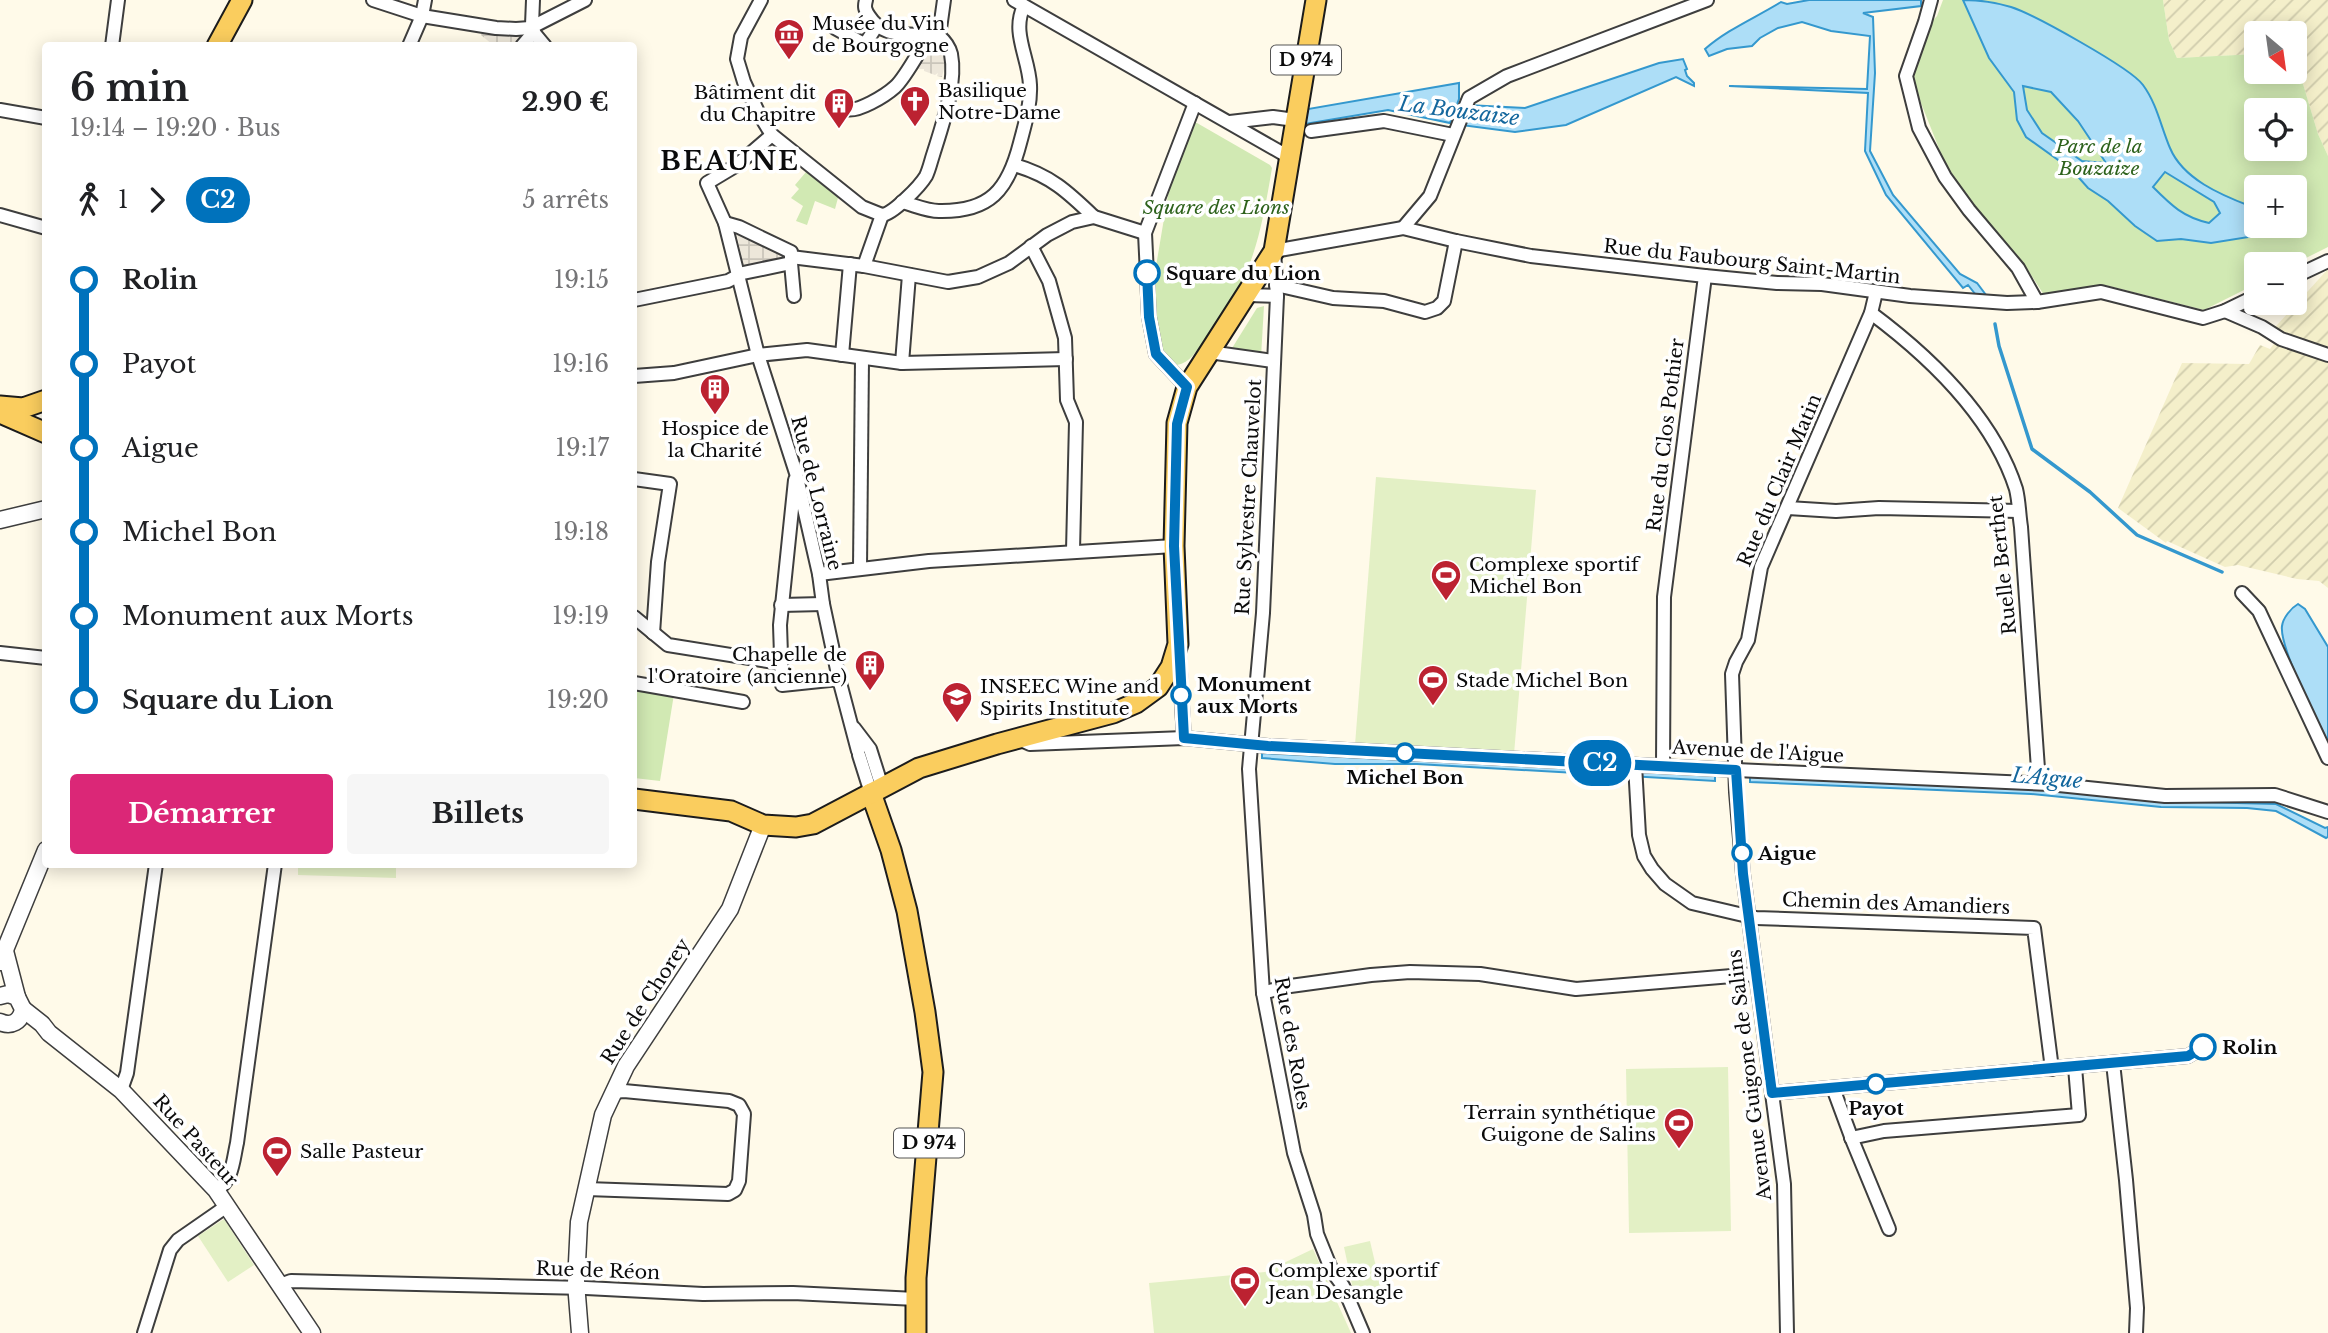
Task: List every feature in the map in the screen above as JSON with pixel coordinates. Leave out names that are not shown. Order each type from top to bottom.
[{"type":"main road","points":[[218,42],[242,0]]},
{"type":"main road","name":"D 974","points":[[916,1333],[916,1298],[933,1072],[907,911],[883,828],[880,795],[907,774],[933,763],[1126,709],[1172,684],[1171,667],[1178,644],[1174,546],[1177,424],[1187,387],[1275,251],[1289,157],[1303,126],[1316,0]]},
{"type":"main road","points":[[0,406],[23,408],[42,401]]},
{"type":"main road","points":[[0,413],[42,431]]},
{"type":"main road","points":[[813,824],[880,795]]},
{"type":"main road","points":[[637,799],[731,811],[763,825],[796,827],[856,815],[868,817],[883,828]]},
{"type":"street","points":[[113,42],[118,0]]},
{"type":"street","points":[[373,0],[422,16],[496,28],[532,28],[585,0]]},
{"type":"street","points":[[411,42],[422,16],[425,0]]},
{"type":"street","points":[[524,42],[532,28],[533,0]]},
{"type":"street","points":[[761,0],[741,37],[737,59],[758,112],[772,135],[862,207],[887,215],[926,176],[947,109],[951,55],[947,43],[934,36],[884,31],[876,27],[866,11],[866,0]]},
{"type":"street","points":[[846,108],[852,111],[860,108],[895,87],[934,36],[944,0]]},
{"type":"street","points":[[1403,228],[1430,196],[1469,98],[1507,76],[1707,0]]},
{"type":"street","points":[[902,202],[937,211],[978,206],[992,197],[1004,183],[1014,165],[1028,116],[1030,83],[1019,32],[1019,3]]},
{"type":"street","points":[[1019,3],[1289,157]]},
{"type":"street","points":[[1931,3],[1906,76],[1919,128],[1945,177],[1969,211],[2018,268],[2036,302]]},
{"type":"street","points":[[835,28],[862,43],[867,41],[876,27]]},
{"type":"street","points":[[532,28],[542,42]]},
{"type":"street","points":[[1187,387],[1156,354],[1149,317],[1145,233],[1195,103]]},
{"type":"street","points":[[0,110],[42,117]]},
{"type":"street","points":[[1229,123],[1273,117],[1303,126],[1384,121],[1453,135]]},
{"type":"street","name":"Rue de Lorraine","points":[[772,135],[737,165],[707,183],[725,223],[758,355],[796,473],[839,678],[858,753],[880,795]]},
{"type":"street","points":[[1014,165],[1032,170],[1065,189],[1094,217],[1145,233]]},
{"type":"street","points":[[0,215],[42,227]]},
{"type":"street","points":[[864,266],[882,215]]},
{"type":"street","points":[[637,299],[728,281],[737,275],[791,260],[850,264],[948,282],[978,277],[1009,262],[1072,222],[1094,217]]},
{"type":"street","points":[[725,223],[791,252],[794,296]]},
{"type":"street","name":"Rue du Faubourg Saint-Martin","points":[[1275,251],[1403,228],[1456,242],[1531,256],[1705,276],[1822,284],[1876,292],[2007,303],[2036,302],[2101,292],[2203,318],[2225,311]]},
{"type":"street","points":[[1248,295],[1277,290],[1384,302],[1425,312],[1437,308],[1444,301],[1456,242]]},
{"type":"street","points":[[1031,246],[1049,282],[1065,338],[1067,400],[1076,422],[1073,551]]},
{"type":"street","name":"Rue Sylvestre Chauvelot","points":[[1251,745],[1263,613],[1277,290],[1275,251]]},
{"type":"street","points":[[2307,271],[2328,261]]},
{"type":"street","points":[[842,355],[850,264]]},
{"type":"street","points":[[902,363],[909,275]]},
{"type":"street","name":"Rue du Clos Pothier","points":[[1663,766],[1664,597],[1705,276]]},
{"type":"street","name":"Rue du Clair Matin","points":[[1736,777],[1732,674],[1735,662],[1748,640],[1758,578],[1871,313],[1876,292]]},
{"type":"street","points":[[2225,311],[2244,302]]},
{"type":"street","points":[[2225,311],[2262,327],[2281,339],[2328,355]]},
{"type":"street","name":"Ruelle Berthet","points":[[1871,313],[1947,379],[1966,400],[1993,440],[2017,492],[2039,783]]},
{"type":"street","points":[[637,376],[674,373],[758,355],[807,350],[902,363],[1066,359]]},
{"type":"street","points":[[1209,352],[1273,361]]},
{"type":"street","points":[[860,568],[862,359]]},
{"type":"street","points":[[796,473],[781,605],[782,685],[839,678]]},
{"type":"street","points":[[637,479],[670,484],[658,562],[653,633]]},
{"type":"street","points":[[1788,508],[1836,511],[2019,511]]},
{"type":"street","points":[[0,520],[42,510]]},
{"type":"street","points":[[819,574],[860,568],[1073,551],[1174,546]]},
{"type":"street","points":[[2242,593],[2259,611],[2328,758]]},
{"type":"street","points":[[781,605],[823,604]]},
{"type":"street","points":[[637,620],[668,645],[780,663]]},
{"type":"street","points":[[0,653],[42,658]]},
{"type":"street","points":[[637,684],[743,702]]},
{"type":"street","points":[[1172,684],[1184,738]]},
{"type":"street","name":"Rue de Lorraine","points":[[850,722],[870,750],[880,795]]},
{"type":"street","name":"Avenue de l'Aigue","points":[[1017,738],[1030,744],[1184,738],[1635,771],[1663,766],[1736,777],[2039,783],[2165,796],[2275,796],[2328,812]]},
{"type":"street","name":"Rue des Roles","points":[[1251,745],[1249,769],[1263,993],[1294,1153],[1314,1214],[1317,1234],[1363,1333]]},
{"type":"street","name":"Chemin des Amandiers","points":[[1635,771],[1641,845],[1652,869],[1677,894],[1692,903],[1749,917],[2034,928],[2052,1069]]},
{"type":"street","name":"Avenue Guigone de Salins","points":[[1736,777],[1743,874],[1784,1184],[1787,1333]]},
{"type":"street","name":"Rue de Chorey","points":[[580,1333],[576,1288],[579,1222],[603,1115],[626,1066],[730,909],[763,825]]},
{"type":"street","points":[[4,1026],[20,1019],[20,1003],[3,957],[42,860]]},
{"type":"street","points":[[121,1090],[127,1073],[155,868]]},
{"type":"street","points":[[216,1190],[224,1186],[229,1178],[237,1143],[274,868]]},
{"type":"street","points":[[1263,993],[1283,987],[1410,972],[1480,974],[1576,989],[1756,974]]},
{"type":"street","points":[[0,996],[8,994],[20,1003]]},
{"type":"street","name":"Rue Pasteur","points":[[20,1003],[49,1033],[121,1090],[216,1190],[312,1333]]},
{"type":"street","name":"Rue Pasteur","points":[[4,1026],[49,1033]]},
{"type":"street","points":[[1772,1093],[2188,1056],[2203,1047]]},
{"type":"street","points":[[2113,1063],[2135,1283],[2136,1333]]},
{"type":"street","points":[[1851,1138],[1884,1131],[2079,1115],[2076,1067]]},
{"type":"street","points":[[1833,1088],[1889,1229]]},
{"type":"street","points":[[587,1189],[728,1194],[738,1186],[744,1114],[739,1105],[729,1101],[614,1092]]},
{"type":"street","points":[[144,1333],[170,1250],[178,1240],[227,1206]]},
{"type":"street","name":"Rue de Réon","points":[[280,1285],[291,1281],[916,1298]]},
{"type":"shaded area","points":[[2163,0],[2328,0],[2328,156],[2318,134],[2303,84],[2307,84],[2307,21],[2244,21],[2244,55],[2177,58],[2169,40]]},
{"type":"shaded area","points":[[483,26],[525,38],[522,42],[489,42],[481,35]]},
{"type":"shaded area","points":[[929,45],[944,50],[947,56],[942,77],[937,76],[938,73],[935,75],[924,69],[917,69]]},
{"type":"shaded area","points":[[737,234],[785,252],[783,262],[744,272]]},
{"type":"shaded area","points":[[2328,269],[2328,588],[2319,581],[2297,579],[2238,565],[2225,567],[2167,541],[2166,543],[2118,508],[2182,363],[2249,364],[2260,345],[2270,349],[2276,341],[2268,335],[2286,315],[2307,315],[2307,292]]},
{"type":"green space","name":"Parc de la Bouzaize","points":[[1943,0],[2163,0],[2169,40],[2177,58],[2244,55],[2244,84],[2303,84],[2318,134],[2328,156],[2328,247],[2307,258],[2307,252],[2244,252],[2244,290],[2204,310],[2105,285],[2044,295],[2026,267],[1974,207],[1944,161],[1917,93],[1913,71],[1929,25],[1937,16]]},
{"type":"green space","name":"Square des Lions","points":[[1193,123],[1272,168],[1258,239],[1243,280],[1220,320],[1189,359],[1177,365],[1169,361],[1160,344],[1151,296],[1171,177]]},
{"type":"green space","points":[[806,172],[839,194],[835,209],[815,201],[807,225],[796,221],[803,206],[791,198],[799,189],[795,185]]},
{"type":"green space","points":[[1264,306],[1261,357],[1229,353],[1257,308]]},
{"type":"green space","name":"Complexe sportif Michel Bon","points":[[1376,477],[1536,490],[1514,754],[1355,745]]},
{"type":"green space","points":[[637,688],[674,694],[660,781],[637,778]]},
{"type":"green space","points":[[298,868],[396,868],[396,878],[298,875]]},
{"type":"green space","name":"Terrain synthétique Guigone de Salins","points":[[1728,1067],[1731,1231],[1629,1233],[1626,1069]]},
{"type":"green space","points":[[224,1219],[254,1265],[228,1282],[198,1236]]},
{"type":"green space","points":[[1370,1241],[1383,1297],[1356,1303],[1344,1247]]},
{"type":"green space","name":"Complexe sportif Jean Desangle","points":[[1313,1249],[1351,1333],[1154,1333],[1149,1283],[1265,1272]]},
{"type":"water","points":[[1809,0],[1921,0],[1921,6],[1863,13],[1873,17],[1875,73],[1870,151],[1893,195],[1960,274],[1977,283],[1986,295],[1976,295],[1968,285],[1963,288],[1886,195],[1865,151],[1868,93],[1729,86],[1867,89],[1870,36],[1831,31],[1802,22],[1778,28],[1752,46],[1727,49],[1709,56],[1705,49],[1781,2],[1787,4]]},
{"type":"water","points":[[1963,0],[2011,7],[2081,42],[2135,77],[2148,92],[2170,148],[2184,169],[2215,191],[2244,204],[2244,238],[2211,243],[2181,239],[2157,241],[2088,188],[2072,170],[2026,137],[2017,120],[2014,92],[1989,58]],"holes":[[[2023,86],[2051,92],[2078,121],[2106,163],[2082,161],[2042,133],[2027,110]],[[2165,172],[2214,202],[2220,213],[2209,223],[2178,210],[2153,187]]]},
{"type":"water","points":[[1683,59],[1687,76],[1694,86],[1676,77],[1566,125],[1515,132],[1461,125],[1468,105],[1525,108],[1659,63]]},
{"type":"water","points":[[1459,83],[1459,99],[1450,123],[1388,110],[1305,124],[1308,109]]},
{"type":"water","points":[[2298,604],[2305,609],[2328,647],[2328,746],[2293,667],[2283,636],[2284,620]]},
{"type":"water","points":[[1262,753],[1715,775],[1715,781],[1417,764],[1335,764],[1262,758]]},
{"type":"water","points":[[1750,775],[2028,788],[2159,801],[2276,804],[2325,828],[2328,827],[2328,837],[2276,811],[2161,807],[2031,794],[1750,782]]},
{"type":"waterway","points":[[1995,324],[1999,346],[2032,449],[2090,492],[2137,535],[2222,572]]},
{"type":"bus line","name":"C2","points":[[1147,273],[1149,317],[1156,354],[1187,387],[1177,424],[1174,546],[1184,738],[1268,746],[1736,770],[1743,874],[1772,1093],[2188,1056],[2203,1047]]},
{"type":"place","name":"Musée du Vin de Bourgogne","points":[[789,61]]},
{"type":"place","name":"Basilique Notre-Dame","points":[[915,128]]},
{"type":"place","name":"Bâtiment dit du Chapitre","points":[[839,130]]},
{"type":"place","name":"Square du Lion","points":[[1147,273]]},
{"type":"place","name":"Hospice de la Charité","points":[[715,416]]},
{"type":"place","name":"Complexe sportif Michel Bon","points":[[1446,602]]},
{"type":"place","name":"Chapelle de l'Oratoire (ancienne)","points":[[870,692]]},
{"type":"place","name":"Monument aux Morts","points":[[1181,695]]},
{"type":"place","name":"Stade Michel Bon","points":[[1433,707]]},
{"type":"place","name":"INSEEC Wine and Spirits Institute","points":[[957,724]]},
{"type":"place","name":"Michel Bon","points":[[1405,753]]},
{"type":"place","name":"Aigue","points":[[1742,853]]},
{"type":"place","name":"Rolin","points":[[2203,1047]]},
{"type":"place","name":"Payot","points":[[1876,1084]]},
{"type":"place","name":"Terrain synthétique Guigone de Salins","points":[[1679,1150]]},
{"type":"place","name":"Salle Pasteur","points":[[277,1178]]},
{"type":"place","name":"Complexe sportif Jean Desangle","points":[[1245,1308]]},
{"type":"district","name":"BEAUNE","points":[[730,161]]},
{"type":"water label","name":"La Bouzaize","points":[[1459,111]]},
{"type":"water label","name":"L'Aigue","points":[[2047,778]]}]
